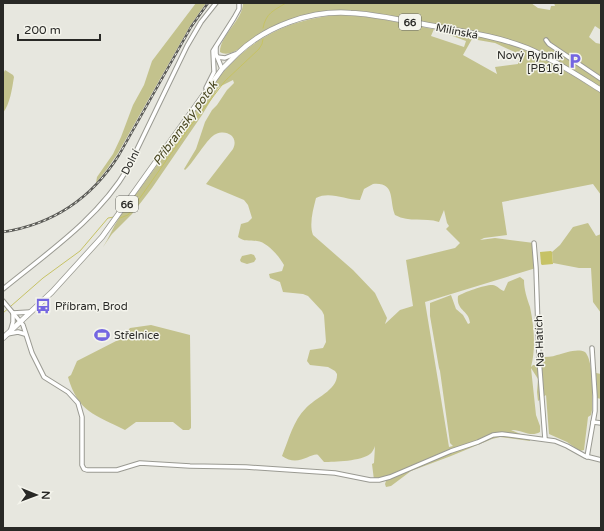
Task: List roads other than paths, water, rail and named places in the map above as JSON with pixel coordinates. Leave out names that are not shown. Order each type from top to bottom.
[{"type":"main road","name":"Milínská","points":[[222,69],[241,50],[276,28],[306,17],[337,12],[368,15],[470,33],[509,42],[527,48],[543,56],[601,90]]},
{"type":"main road","name":"66","points":[[3,338],[69,275],[102,237],[222,69]]},
{"type":"street","name":"Dolní","points":[[3,289],[75,230],[118,184],[128,168],[187,46],[201,22],[216,3]]},
{"type":"street","points":[[204,94],[214,72],[213,51],[234,18],[239,9],[240,3]]},
{"type":"street","points":[[546,40],[549,44],[601,80]]},
{"type":"street","points":[[217,44],[217,57],[222,69]]},
{"type":"street","points":[[217,57],[228,58],[241,50]]},
{"type":"street","points":[[214,61],[215,65],[222,69]]},
{"type":"street","name":"Na Hatích","points":[[534,243],[538,358],[545,439]]},
{"type":"street","points":[[3,301],[21,322],[36,362],[44,376],[68,392],[78,403],[82,417],[82,465],[84,469],[117,470],[140,463],[190,466],[246,466],[334,473],[374,480],[390,477],[434,457],[493,435],[508,434],[545,439],[561,443],[587,457],[601,460]]},
{"type":"street","points":[[13,313],[31,312]]},
{"type":"street","points":[[13,313],[13,322],[9,333],[15,332],[25,334]]},
{"type":"street","points":[[587,457],[593,422],[595,396],[592,348]]},
{"type":"street","points":[[593,422],[601,424]]},
{"type":"waterway","name":"Příbramský potok","points":[[263,28],[268,16],[274,10],[286,3]]},
{"type":"waterway","name":"Příbramský potok","points":[[120,218],[128,215],[189,128],[225,81],[259,49],[263,39]]},
{"type":"waterway","name":"Příbramský potok","points":[[3,313],[43,278],[80,251],[108,218],[114,217]]},
{"type":"railway","points":[[3,232],[39,223],[55,215],[70,207],[97,184],[119,155],[191,27],[208,3]]},
{"type":"place","name":"Nový Rybník [PB16]","points":[[575,61]]},
{"type":"place","name":"Příbram, Brod","points":[[43,306]]},
{"type":"place","name":"Střelnice","points":[[102,335]]}]
